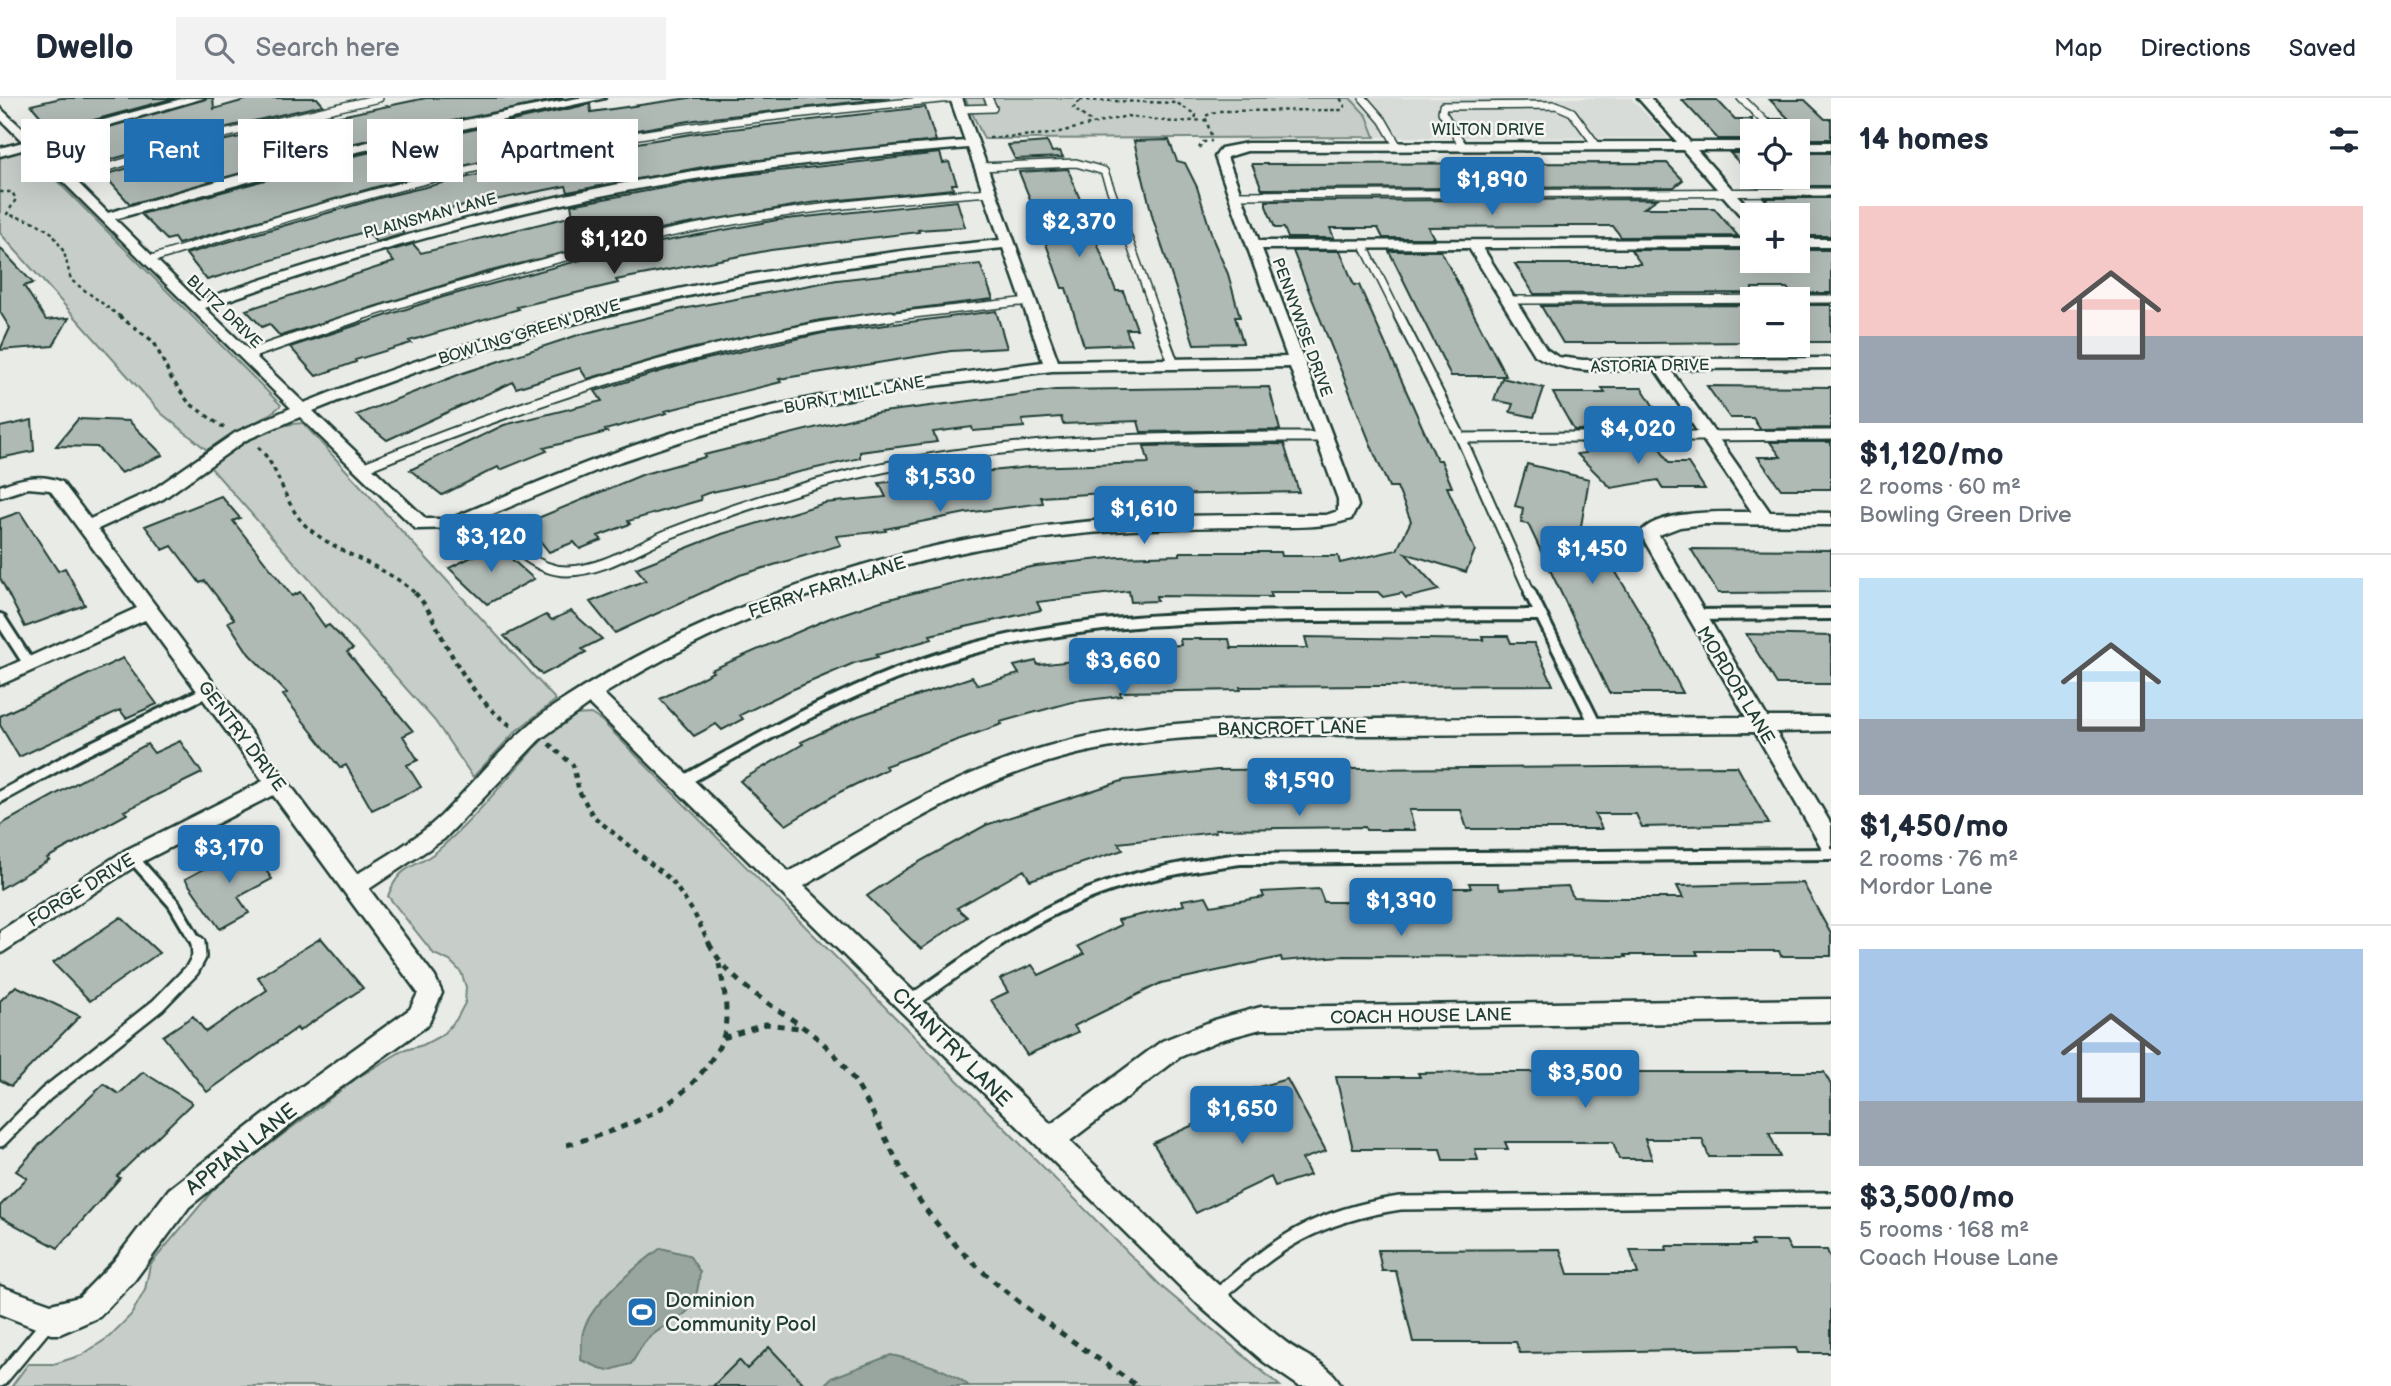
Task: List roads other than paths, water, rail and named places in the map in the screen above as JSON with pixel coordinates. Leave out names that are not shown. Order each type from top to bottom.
[{"type":"street","points":[[110,121],[198,98]]},
{"type":"street","points":[[105,218],[225,181],[361,146],[484,119],[599,98]]},
{"type":"street","points":[[1644,98],[1740,207]]},
{"type":"street","points":[[956,102],[1052,366]]},
{"type":"street","name":"BLITZ DRIVE","points":[[0,112],[21,134]]},
{"type":"street","name":"PLAINSMAN LANE","points":[[195,307],[414,236],[592,194],[744,167],[972,144]]},
{"type":"street","points":[[0,152],[21,145]]},
{"type":"street","name":"WILTON DRIVE","points":[[1226,151],[1247,147],[1740,146]]},
{"type":"street","points":[[1810,146],[1831,146]]},
{"type":"street","name":"PENNYWISE DRIVE","points":[[1226,151],[1221,157],[1347,499],[1348,512],[1345,515]]},
{"type":"street","name":"BLITZ DRIVE","points":[[69,182],[417,523],[431,526]]},
{"type":"street","name":"BOWLING GREEN DRIVE","points":[[85,528],[157,494],[249,432],[302,409],[498,337],[665,292],[810,264],[920,250],[1008,243]]},
{"type":"street","points":[[1255,245],[1740,243]]},
{"type":"street","points":[[1810,243],[1831,243]]},
{"type":"street","points":[[1473,244],[1507,300]]},
{"type":"street","name":"ASTORIA DRIVE","points":[[1507,300],[1540,352],[1554,361],[1583,365],[1831,363]]},
{"type":"street","name":"BURNT MILL LANE","points":[[431,526],[453,524],[604,461],[685,434],[770,411],[891,386],[1052,366],[1297,362]]},
{"type":"street","points":[[1659,364],[1767,520],[1831,519]]},
{"type":"street","name":"GENTRY DRIVE","points":[[0,492],[40,482],[56,486],[426,984],[430,993],[427,1003]]},
{"type":"street","name":"FERRY FARM LANE","points":[[354,887],[409,853],[446,824],[539,727],[590,693],[726,622],[789,596],[870,569],[958,547],[1047,532],[1116,525],[1327,521],[1345,515]]},
{"type":"street","name":"MORDOR LANE","points":[[1767,520],[1680,519],[1654,526],[1649,533],[1831,844]]},
{"type":"street","points":[[0,678],[148,611]]},
{"type":"street","name":"CHANTRY LANE","points":[[590,693],[1048,1142],[1213,1299],[1274,1352],[1326,1386]]},
{"type":"street","name":"BANCROFT LANE","points":[[787,885],[940,796],[990,774],[1049,754],[1112,741],[1226,729],[1831,724]]},
{"type":"street","name":"FORGE DRIVE","points":[[0,944],[132,857],[277,783]]},
{"type":"street","name":"APPIAN LANE","points":[[62,1317],[103,1295],[179,1198],[296,1105],[406,1027],[427,1003]]},
{"type":"street","name":"COACH HOUSE LANE","points":[[1048,1142],[1171,1049],[1217,1030],[1261,1018],[1831,1010]]},
{"type":"street","points":[[0,1300],[62,1317]]},
{"type":"lane","points":[[110,166],[224,134],[379,98]]},
{"type":"lane","points":[[148,260],[361,195],[569,148],[736,121],[956,102],[993,108],[988,98]]},
{"type":"lane","points":[[1363,98],[1383,121],[1398,146]]},
{"type":"lane","points":[[1741,98],[1762,119]]},
{"type":"lane","points":[[1463,146],[1442,112],[1443,106],[1556,105],[1572,112],[1597,146]]},
{"type":"lane","points":[[981,167],[1076,163],[1104,171],[1173,362]]},
{"type":"lane","points":[[247,355],[441,288],[597,247],[772,214],[872,201],[990,192]]},
{"type":"lane","points":[[1235,195],[1831,192]]},
{"type":"lane","points":[[1364,246],[1461,438],[1541,615],[1595,724]]},
{"type":"lane","points":[[1507,300],[1831,299]]},
{"type":"lane","points":[[362,468],[544,398],[654,363],[838,323],[1029,301]]},
{"type":"lane","points":[[1461,438],[1831,435]]},
{"type":"lane","points":[[482,513],[543,567],[578,570],[756,502],[845,477],[940,458],[1032,445],[1117,438],[1323,437]]},
{"type":"lane","points":[[1695,615],[1831,614]]},
{"type":"lane","points":[[682,782],[835,699],[958,653],[1034,635],[1139,620],[1199,616],[1541,615]]},
{"type":"lane","points":[[0,619],[29,664]]},
{"type":"lane","points":[[0,797],[82,752],[208,691]]},
{"type":"lane","points":[[908,1004],[1003,937],[1069,900],[1111,883],[1209,864],[1240,859],[1831,854]]},
{"type":"lane","points":[[0,1140],[50,1090],[168,998],[193,973],[200,955],[194,932],[160,886],[132,857]]},
{"type":"lane","points":[[1213,1299],[1265,1252],[1307,1225],[1355,1209],[1400,1203],[1831,1199]]},
{"type":"lane","points":[[0,1380],[62,1317]]},
{"type":"place","name":"Dominion Community Pool","points":[[642,1312]]}]
